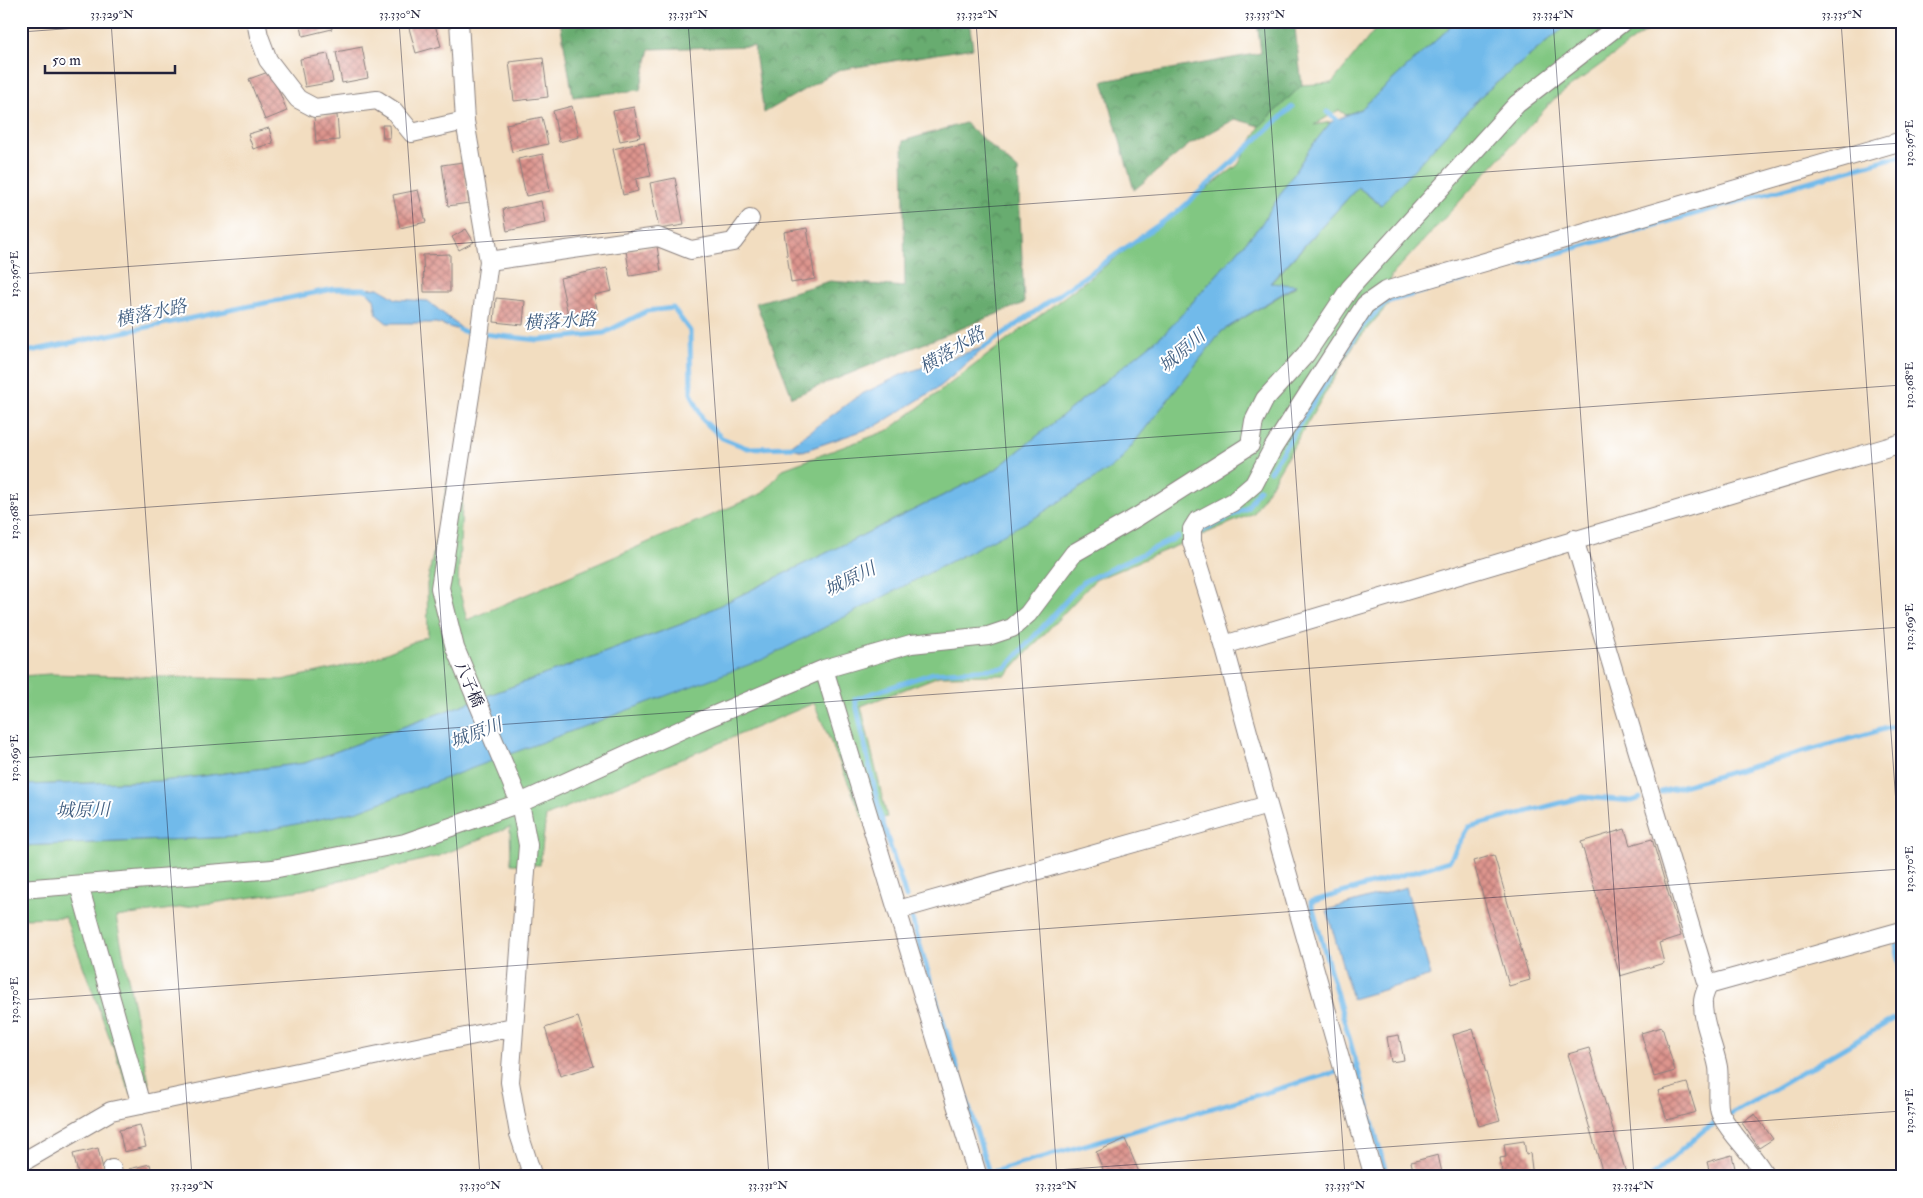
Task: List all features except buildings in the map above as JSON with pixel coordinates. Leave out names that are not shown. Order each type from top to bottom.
[{"type":"street","points":[[256,21],[259,36],[268,60],[298,99],[315,108],[377,100],[394,111],[412,133],[465,122]]},
{"type":"street","name":"八子橋","points":[[459,21],[465,122],[489,261],[440,588],[455,648],[520,803],[528,845],[510,1082],[518,1134],[533,1177]]},
{"type":"street","points":[[1250,445],[1254,421],[1265,399],[1306,354],[1350,288],[1517,104],[1624,21]]},
{"type":"street","points":[[1374,1177],[1224,645],[1192,542],[1192,529],[1197,521],[1234,502],[1254,484],[1273,448],[1365,305],[1385,291],[1902,140]]},
{"type":"street","points":[[489,261],[658,237],[690,250],[733,242],[750,219]]},
{"type":"street","points":[[1224,645],[1574,539],[1902,443]]},
{"type":"street","points":[[21,889],[273,869],[404,843],[520,803],[824,669],[911,644],[988,636],[1012,628],[1028,614],[1074,552],[1137,517],[1250,445],[1273,448]]},
{"type":"street","points":[[1574,539],[1708,985],[1702,1001],[1718,1066],[1720,1089],[1718,1107],[1723,1120],[1761,1167],[1766,1177]]},
{"type":"street","points":[[824,669],[978,1177]]},
{"type":"street","points":[[898,910],[1268,805]]},
{"type":"street","points":[[79,885],[140,1105]]},
{"type":"street","points":[[1708,985],[1902,930]]},
{"type":"street","points":[[21,1163],[111,1111],[513,1027]]},
{"type":"green space","points":[[560,21],[969,21],[973,48],[838,70],[764,113],[754,46],[650,49],[640,90],[573,97]]},
{"type":"green space","points":[[1257,21],[1294,21],[1302,85],[1260,126],[1235,119],[1190,144],[1134,190],[1103,81],[1261,53]]},
{"type":"green space","points":[[1382,21],[1457,21],[1361,109],[1346,115],[1339,110],[1314,125],[1331,122],[1310,148],[1260,226],[1167,331],[995,470],[682,624],[305,763],[163,781],[21,785],[21,676],[50,674],[282,680],[367,661],[428,636],[427,584],[447,484],[463,487],[458,585],[467,620],[763,493],[783,469],[889,430],[1238,165],[1260,126],[1302,85],[1332,83]]},
{"type":"green space","points":[[1572,21],[1660,21],[1555,98],[1391,276],[1388,305],[1355,343],[1254,513],[1095,580],[1006,675],[939,676],[861,706],[887,817],[865,822],[814,703],[546,816],[540,865],[511,864],[510,827],[439,856],[302,890],[116,917],[150,1088],[130,1093],[65,917],[21,918],[21,846],[235,837],[1118,463],[1222,331],[1296,286],[1270,284],[1358,187],[1380,205],[1483,94]]},
{"type":"green space","points":[[965,123],[1018,170],[1024,303],[792,397],[756,303],[830,281],[905,287],[903,141]]},
{"type":"water","name":"城原川","points":[[1457,21],[1572,21],[1483,94],[1381,205],[1358,187],[1270,283],[1296,285],[1222,331],[1118,463],[1036,517],[764,659],[358,811],[235,837],[21,846],[21,785],[163,781],[305,763],[682,624],[995,470],[1167,331],[1260,226],[1310,148],[1331,122],[1361,109]]},
{"type":"water","points":[[379,288],[396,299],[428,301],[466,332],[436,323],[387,323],[377,315],[374,299],[365,289]]},
{"type":"water","points":[[987,346],[941,386],[876,426],[803,451],[789,447],[858,396],[903,374]]},
{"type":"water","points":[[1406,887],[1431,976],[1352,999],[1327,910]]},
{"type":"waterway","name":"横落水路","points":[[983,348],[1181,209],[1292,107]]},
{"type":"waterway","points":[[1327,112],[1342,124]]},
{"type":"waterway","points":[[1270,471],[1360,329],[1386,302],[1902,155]]},
{"type":"waterway","name":"横落水路","points":[[21,353],[333,289],[365,289],[369,291]]},
{"type":"waterway","name":"横落水路","points":[[460,330],[538,340],[604,333],[647,311],[673,308],[690,331],[691,393],[703,420],[722,438],[747,448],[795,447]]},
{"type":"waterway","points":[[1202,531],[1247,508],[1259,489]]},
{"type":"waterway","points":[[906,897],[880,814],[855,699],[933,673],[1006,668],[1083,582],[1178,537]]},
{"type":"waterway","points":[[1661,792],[1902,724]]},
{"type":"waterway","points":[[990,1177],[989,1173],[1357,1066],[1311,902],[1449,861],[1469,827],[1583,797],[1632,801],[1640,798]]},
{"type":"waterway","points":[[912,919],[989,1173]]},
{"type":"waterway","points":[[1902,943],[1896,945],[1902,973]]},
{"type":"waterway","points":[[1651,1177],[1704,1130],[1902,1014]]},
{"type":"waterway","points":[[1357,1066],[1387,1177]]}]
